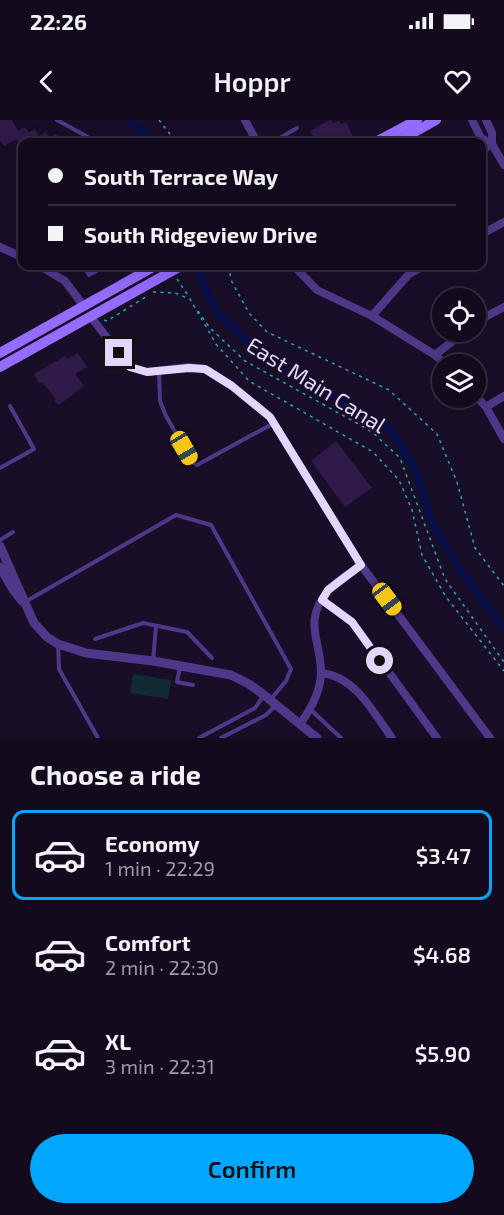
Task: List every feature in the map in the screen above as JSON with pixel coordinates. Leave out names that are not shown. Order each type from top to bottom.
[{"type":"main road","points":[[383,138],[417,120]]},
{"type":"main road","points":[[403,138],[431,121]]},
{"type":"main road","points":[[0,353],[148,270]]},
{"type":"main road","points":[[0,367],[174,270]]},
{"type":"street","points":[[245,120],[255,138]]},
{"type":"street","points":[[472,120],[482,138]]},
{"type":"street","points":[[486,120],[492,133],[492,144]]},
{"type":"street","points":[[486,140],[492,144],[504,165]]},
{"type":"street","points":[[486,148],[492,144]]},
{"type":"street","points":[[486,232],[504,222]]},
{"type":"street","points":[[0,247],[18,255]]},
{"type":"street","points":[[46,270],[64,281],[130,367],[147,372],[189,368],[205,369],[232,386],[270,417],[361,565],[490,738]]},
{"type":"street","points":[[298,270],[317,290],[372,316],[433,354]]},
{"type":"street","points":[[372,316],[408,274],[416,270]]},
{"type":"street","points":[[486,317],[504,307]]},
{"type":"street","points":[[436,354],[451,342]]},
{"type":"street","points":[[504,396],[486,407],[504,440]]},
{"type":"street","points":[[0,546],[19,585],[24,603]]},
{"type":"street","points":[[300,724],[310,709],[321,673],[313,629],[315,614],[328,590],[361,565]]},
{"type":"street","points":[[0,567],[34,622],[47,637],[58,644],[86,653],[153,661],[231,675],[249,684],[317,738]]},
{"type":"street","points":[[322,600],[352,622],[437,738]]},
{"type":"street","points":[[321,673],[331,674],[347,682],[363,698],[392,738]]},
{"type":"lane","points":[[57,120],[90,138]]},
{"type":"lane","points":[[280,138],[297,128]]},
{"type":"lane","points":[[86,270],[89,275],[98,270]]},
{"type":"lane","points":[[159,371],[160,401],[193,464],[197,465],[274,423]]},
{"type":"lane","points":[[0,468],[34,449],[10,406]]},
{"type":"lane","points":[[24,603],[177,515],[211,525],[291,669],[286,681],[270,700],[199,738]]},
{"type":"lane","points":[[0,540],[14,532]]},
{"type":"lane","points":[[94,639],[143,623],[187,632],[212,658]]},
{"type":"lane","points":[[153,661],[156,626]]},
{"type":"lane","points":[[58,644],[59,669],[98,738]]},
{"type":"lane","points":[[180,666],[177,682],[193,685]]},
{"type":"lane","points":[[221,738],[267,714],[270,700]]},
{"type":"lane","points":[[310,709],[341,738]]},
{"type":"path","points":[[159,120],[173,138]]},
{"type":"path","name":"East Main Canal","points":[[179,270],[210,328],[245,361],[370,430],[400,458],[445,579],[504,662]]},
{"type":"path","points":[[229,270],[232,282],[249,312],[267,333],[389,390],[437,434],[457,482],[476,548],[504,586]]},
{"type":"path","points":[[90,316],[107,321],[152,292],[175,293],[190,299],[216,344],[249,381],[373,452],[399,480],[412,510],[422,555],[442,589],[504,671]]},
{"type":"shaded area","points":[[133,674],[171,680],[168,699],[130,693]]},
{"type":"building","points":[[0,120],[12,120],[18,131],[25,127],[29,132],[35,129],[39,136],[46,132],[49,138],[18,138],[18,141],[15,140],[4,146],[0,140]]},
{"type":"building","points":[[330,120],[334,123],[339,121],[341,124],[346,122],[354,138],[314,138],[310,131]]},
{"type":"building","points":[[78,353],[87,367],[75,374],[84,386],[59,405],[34,374],[65,356],[67,359]]},
{"type":"building","points":[[336,441],[372,488],[345,507],[311,461]]},
{"type":"waterway","name":"East Main Canal","points":[[128,120],[151,138]]},
{"type":"waterway","name":"East Main Canal","points":[[199,270],[218,313],[262,355],[391,429],[417,472],[430,518],[460,570],[504,628]]},
{"type":"route","points":[[119,353],[130,367],[147,372],[189,368],[205,369],[232,386],[270,417],[361,565],[328,590],[322,600],[352,622],[380,661]]}]
